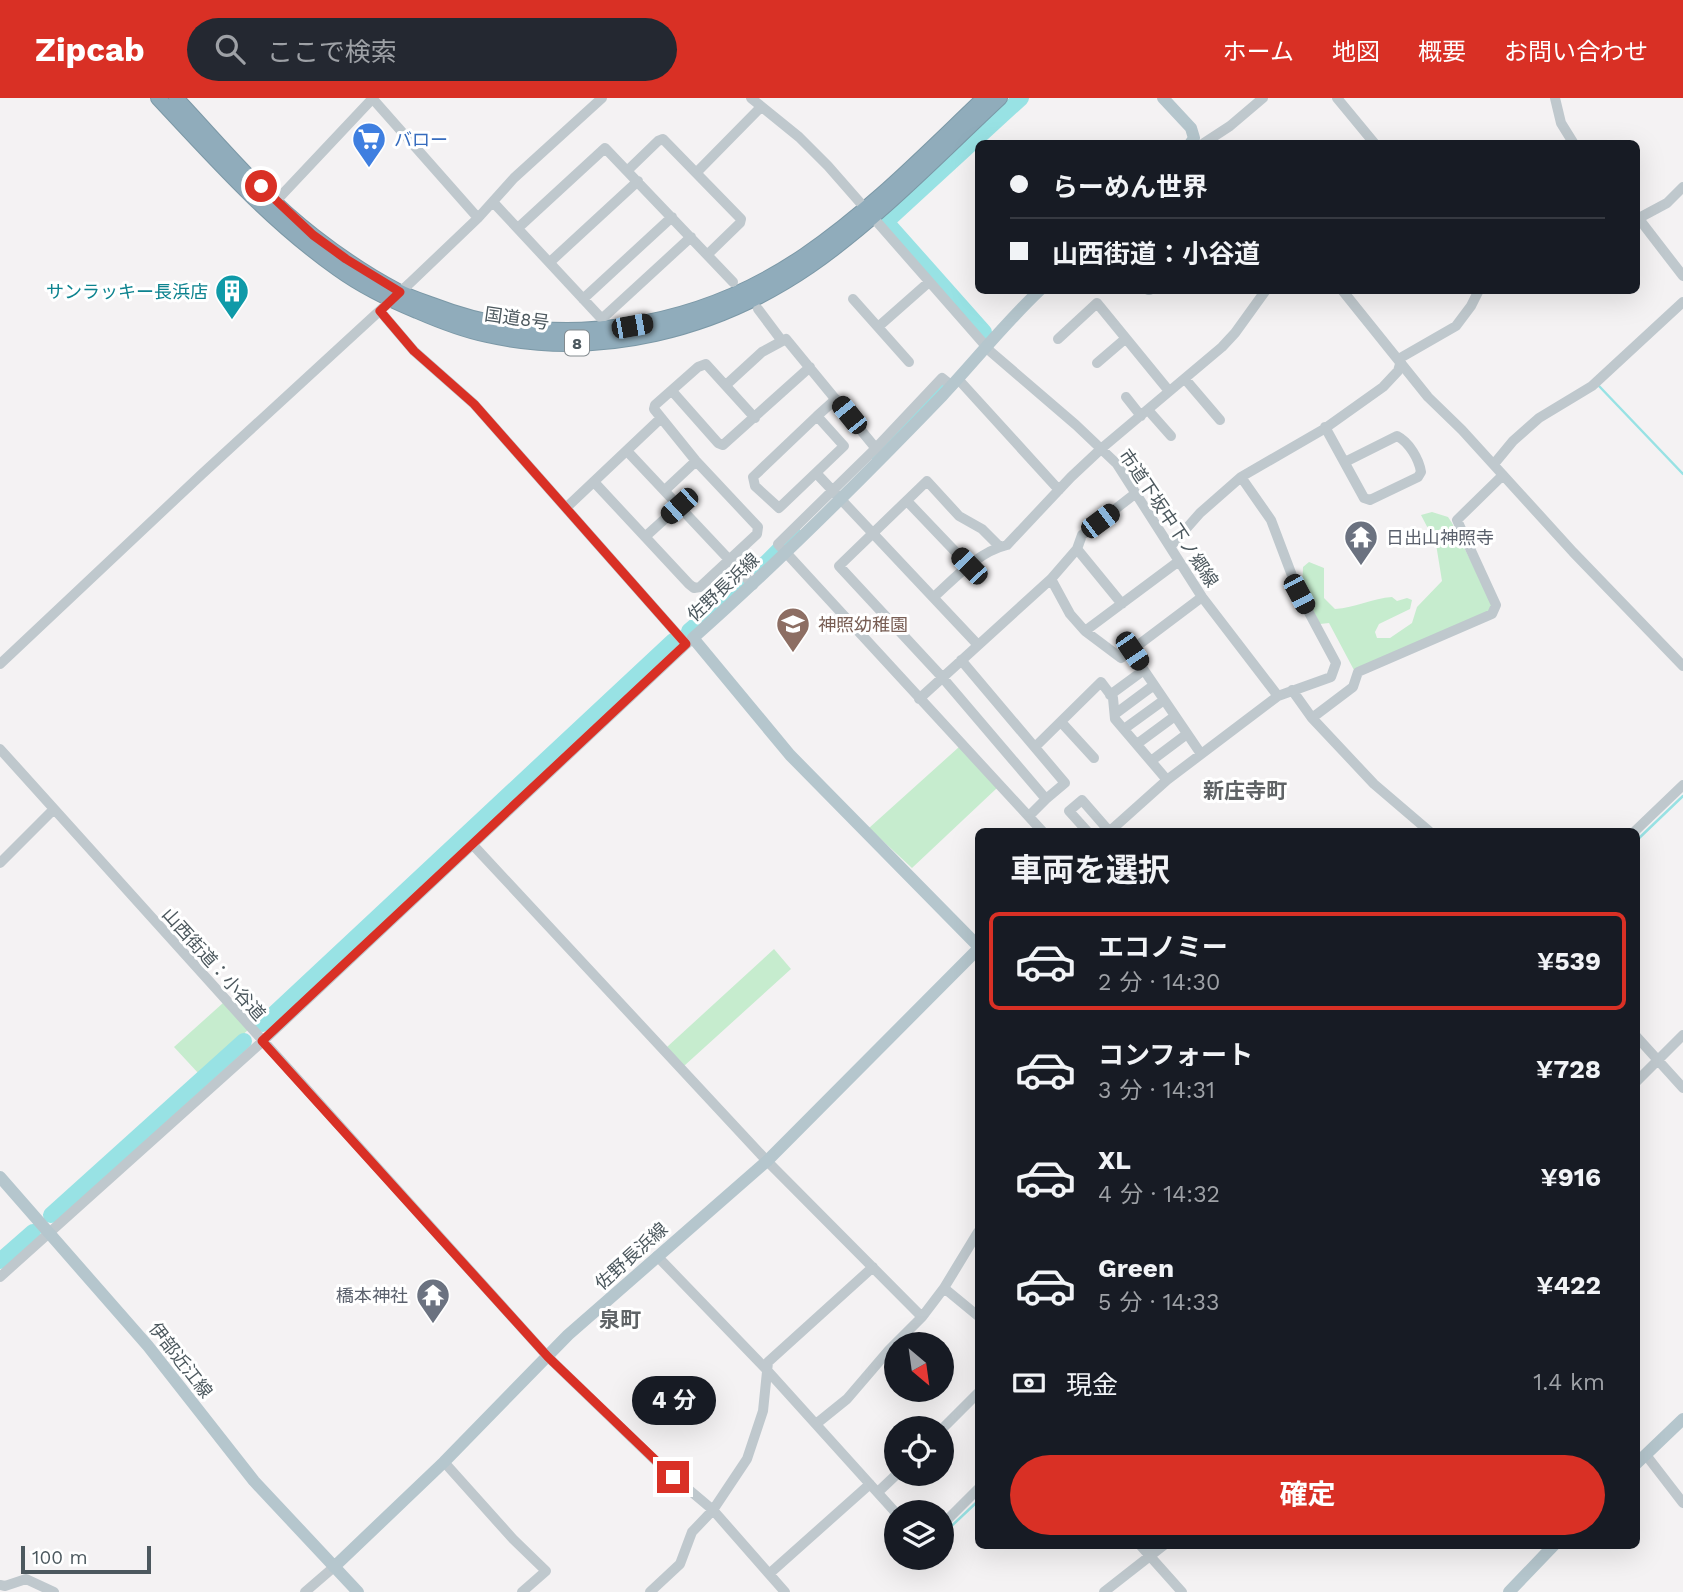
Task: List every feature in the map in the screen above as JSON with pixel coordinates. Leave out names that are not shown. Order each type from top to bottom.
[{"type":"highway","name":"国道8号","points":[[158,98],[251,197],[338,270],[390,301],[458,327],[488,335],[547,343],[629,339],[705,321],[739,307],[810,266],[1000,98]]},
{"type":"highway","name":"国道8号","points":[[176,98],[276,201],[313,235],[346,259],[390,301]]},
{"type":"highway","name":"国道8号","points":[[868,213],[985,98]]},
{"type":"main road","points":[[1169,100],[1197,140]]},
{"type":"main road","name":"佐野長浜線","points":[[975,951],[790,755],[690,641],[753,585],[836,494],[1036,294]]},
{"type":"main road","name":"佐野長浜線","points":[[334,1567],[444,1462],[568,1335],[766,1161],[975,955]]},
{"type":"main road","name":"伊部近江線","points":[[0,1177],[148,1346],[254,1481],[334,1567]]},
{"type":"main road","points":[[1641,1460],[1683,1419]]},
{"type":"main road","points":[[1508,1592],[1545,1549]]},
{"type":"main road","points":[[334,1567],[358,1592]]},
{"type":"street","points":[[276,201],[373,98],[478,218]]},
{"type":"street","points":[[0,664],[390,301],[478,218],[534,160],[602,98]]},
{"type":"street","points":[[1202,140],[1230,126],[1264,98]]},
{"type":"street","points":[[1337,98],[1372,140]]},
{"type":"street","points":[[1555,98],[1561,123],[1572,140]]},
{"type":"street","points":[[697,172],[756,101]]},
{"type":"street","name":"市道下坂中下ノ郷線","points":[[756,101],[828,166],[986,345],[1102,448],[1136,493],[1202,597],[1278,696]]},
{"type":"street","points":[[628,170],[663,139],[697,172],[741,219],[708,254]]},
{"type":"street","points":[[518,228],[605,148],[733,282]]},
{"type":"street","points":[[550,262],[638,181]]},
{"type":"street","points":[[1640,215],[1667,203],[1683,187]]},
{"type":"street","points":[[493,202],[600,317],[605,316],[691,237]]},
{"type":"street","points":[[583,299],[672,217]]},
{"type":"street","points":[[1640,220],[1683,276]]},
{"type":"street","points":[[878,327],[929,282]]},
{"type":"street","points":[[934,597],[969,566],[1007,545],[1102,448],[1235,333],[1263,294]]},
{"type":"street","points":[[1345,294],[1428,397],[1683,666]]},
{"type":"street","points":[[1170,547],[1200,513],[1241,477],[1325,427],[1383,387],[1398,371],[1402,357],[1456,326],[1476,294]]},
{"type":"street","points":[[853,299],[909,362]]},
{"type":"street","points":[[0,1277],[262,1041],[690,641],[474,404],[414,351],[390,301]]},
{"type":"street","points":[[1494,464],[1513,441],[1539,418],[1592,386],[1683,302]]},
{"type":"street","points":[[1058,339],[1097,303],[1169,391]]},
{"type":"street","points":[[758,309],[782,341]]},
{"type":"street","points":[[726,385],[762,352],[786,339],[880,452]]},
{"type":"street","points":[[1097,363],[1125,339]]},
{"type":"street","points":[[594,482],[694,588],[700,587],[757,534],[758,527],[660,419],[654,409],[655,405],[702,364],[709,366],[755,418]]},
{"type":"street","points":[[672,391],[718,443],[723,445],[810,368]]},
{"type":"street","points":[[1185,379],[1220,420]]},
{"type":"street","points":[[951,382],[1059,490]]},
{"type":"street","points":[[1126,397],[1171,436]]},
{"type":"street","points":[[817,416],[844,446],[779,508],[755,486],[752,480],[755,474],[817,416],[836,399]]},
{"type":"street","points":[[566,507],[660,419]]},
{"type":"street","points":[[1325,427],[1364,498],[1370,500],[1418,477],[1421,472],[1405,439],[1397,436],[1345,462]]},
{"type":"street","points":[[627,451],[753,585]]},
{"type":"street","points":[[664,491],[696,461]]},
{"type":"street","points":[[817,474],[978,645]]},
{"type":"street","points":[[1312,718],[1353,687],[1358,672],[1492,614],[1496,605],[1457,520],[1503,475]]},
{"type":"street","points":[[1112,828],[1167,780],[1278,696],[1331,677],[1336,663],[1299,594],[1271,520],[1241,477]]},
{"type":"street","points":[[1000,547],[982,529],[959,516],[927,481],[839,566],[942,677],[1046,799]]},
{"type":"street","points":[[919,698],[1051,579],[1077,549],[1082,535],[1136,493]]},
{"type":"street","points":[[907,501],[969,566]]},
{"type":"street","points":[[646,536],[679,506]]},
{"type":"street","points":[[783,549],[1039,828]]},
{"type":"street","points":[[1077,549],[1122,604]]},
{"type":"street","points":[[1085,631],[1179,562]]},
{"type":"street","points":[[1051,579],[1070,614],[1085,631],[1121,659],[1202,597]]},
{"type":"street","points":[[1132,651],[1201,754]]},
{"type":"street","points":[[961,660],[1065,783],[1028,816]]},
{"type":"street","points":[[1110,695],[1144,670]]},
{"type":"street","points":[[1035,747],[1101,682],[1113,698],[1115,719],[1167,780]]},
{"type":"street","points":[[1115,714],[1154,685]]},
{"type":"street","points":[[1292,690],[1312,718],[1374,784],[1426,828]]},
{"type":"street","points":[[1124,729],[1164,700]]},
{"type":"street","points":[[1137,744],[1175,716]]},
{"type":"street","points":[[1061,722],[1094,758]]},
{"type":"street","points":[[1151,761],[1187,734]]},
{"type":"street","name":"山西街道：小谷道","points":[[0,749],[548,1357],[663,1467],[713,1510],[785,1592]]},
{"type":"street","points":[[1638,828],[1683,785]]},
{"type":"street","points":[[1084,828],[1069,811],[1082,800],[1106,828]]},
{"type":"street","points":[[0,863],[53,810]]},
{"type":"street","points":[[473,845],[766,1161],[922,1317]]},
{"type":"street","points":[[1640,1078],[1683,1035]]},
{"type":"street","points":[[1640,1040],[1683,1088]]},
{"type":"street","points":[[817,1424],[847,1399],[922,1317],[944,1288],[975,1237]]},
{"type":"street","points":[[657,1256],[766,1369],[885,1500]]},
{"type":"street","points":[[650,1592],[680,1564],[692,1532],[713,1510],[747,1459],[763,1411],[768,1362],[873,1267]]},
{"type":"street","points":[[944,1288],[975,1314]]},
{"type":"street","points":[[954,1417],[975,1397]]},
{"type":"street","points":[[1641,1460],[1683,1503]]},
{"type":"street","points":[[444,1462],[513,1539],[546,1571],[522,1592]]},
{"type":"street","points":[[769,1574],[884,1482]]},
{"type":"street","points":[[954,1513],[975,1492]]},
{"type":"street","points":[[1144,1549],[1182,1592]]},
{"type":"street","points":[[1104,1592],[1160,1549]]},
{"type":"street","points":[[305,1592],[334,1567]]},
{"type":"street","points":[[0,1585],[26,1580],[54,1592]]},
{"type":"green space","points":[[1432,512],[1448,517],[1452,523],[1492,604],[1490,612],[1355,672],[1329,623],[1320,624],[1302,589],[1303,567],[1309,562],[1324,568],[1324,598],[1335,609],[1392,597],[1397,601],[1407,598],[1412,600],[1410,609],[1379,624],[1375,632],[1377,638],[1390,638],[1412,623],[1417,607],[1442,581],[1436,544],[1421,515]]},
{"type":"green space","points":[[959,747],[997,788],[912,868],[869,828]]},
{"type":"green space","points":[[774,949],[791,969],[684,1066],[667,1047]]},
{"type":"green space","points":[[223,1003],[248,1030],[199,1074],[174,1047]]},
{"type":"waterway","points":[[975,140],[1021,98]]},
{"type":"waterway","points":[[975,140],[889,219],[888,224],[984,332]]},
{"type":"waterway","points":[[877,453],[944,385]]},
{"type":"waterway","points":[[1599,386],[1683,474]]},
{"type":"waterway","points":[[760,569],[794,535]]},
{"type":"waterway","points":[[689,631],[740,587]]},
{"type":"waterway","points":[[263,1024],[673,641]]},
{"type":"waterway","points":[[1640,837],[1683,796]]},
{"type":"waterway","points":[[51,1215],[244,1041]]},
{"type":"waterway","points":[[0,1261],[33,1232]]},
{"type":"waterway","points":[[954,1524],[975,1504]]},
{"type":"place","name":"バロー","points":[[369,169]]},
{"type":"place","name":"サンラッキー長浜店","points":[[232,321]]},
{"type":"place","name":"日出山神照寺","points":[[1361,567]]},
{"type":"place","name":"神照幼稚園","points":[[793,654]]},
{"type":"place","name":"橋本神社","points":[[433,1325]]},
{"type":"district","name":"新庄寺町","points":[[1245,790]]},
{"type":"district","name":"泉町","points":[[620,1319]]},
{"type":"route","points":[[261,186],[313,235],[400,292],[380,311],[385,318],[432,369],[474,404],[686,644],[262,1041],[548,1357],[673,1477]]}]
